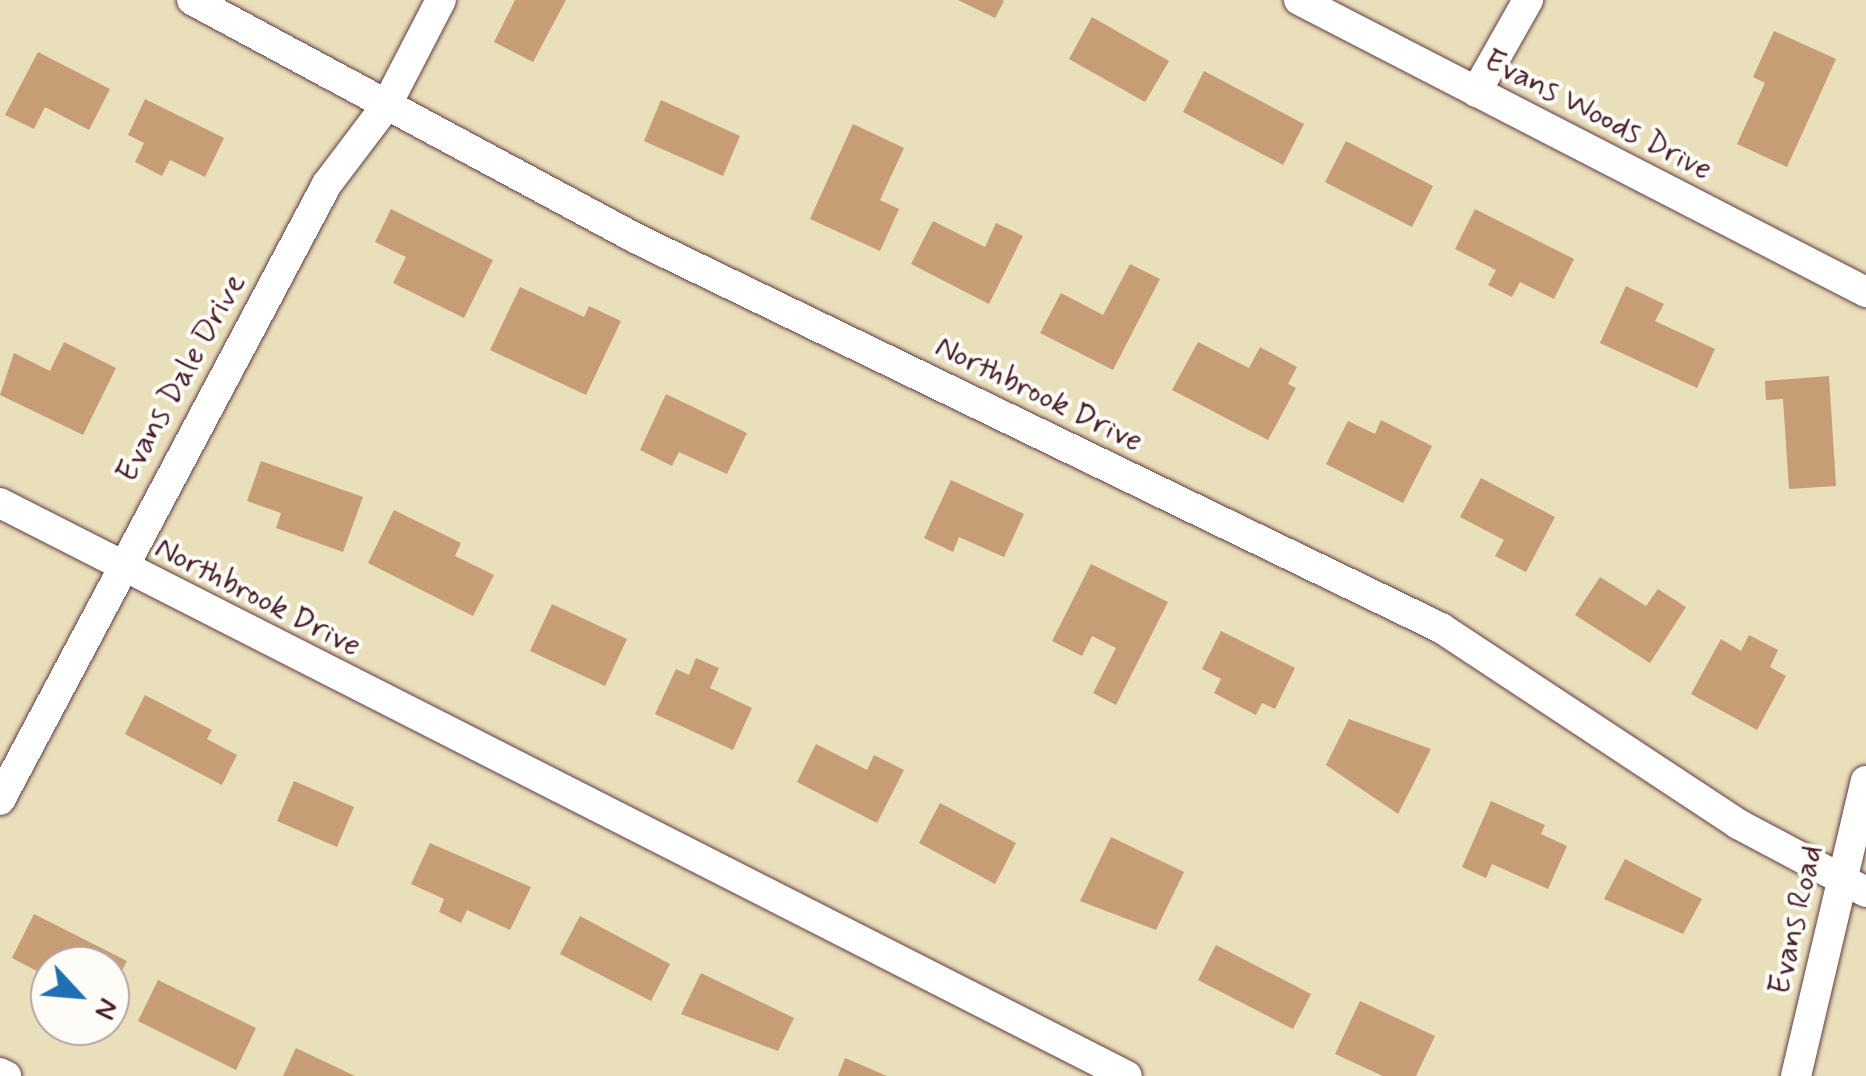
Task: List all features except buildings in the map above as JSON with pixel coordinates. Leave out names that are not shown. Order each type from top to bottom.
[{"type":"street","name":"Northbrook Drive","points":[[192,0],[638,239],[1441,628],[1599,737],[1853,885]]},
{"type":"street","name":"Evans Dale Drive","points":[[0,800],[119,566],[327,184],[386,106],[441,0]]},
{"type":"street","name":"Evans Woods Drive","points":[[1298,0],[1866,292]]},
{"type":"street","points":[[1476,92],[1528,0]]},
{"type":"street","name":"Northbrook Drive","points":[[0,502],[119,566],[1127,1076]]},
{"type":"street","name":"Evans Road","points":[[1796,1076],[1853,885],[1866,781]]}]
